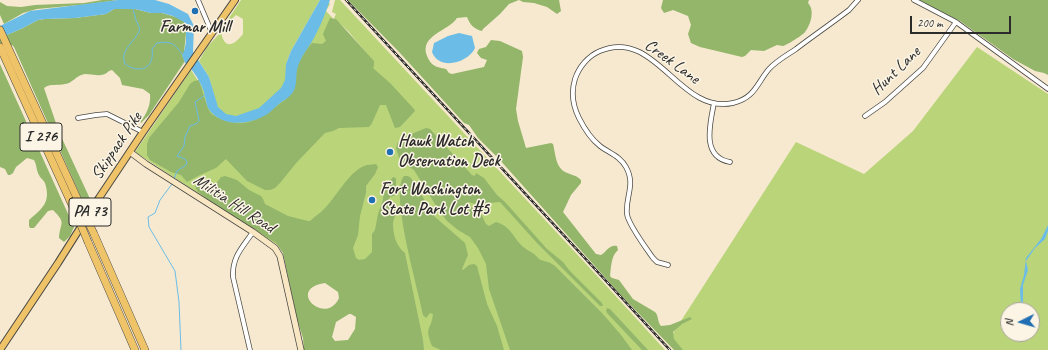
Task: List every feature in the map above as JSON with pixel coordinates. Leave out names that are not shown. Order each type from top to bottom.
[{"type":"highway","name":"I 276","points":[[0,30],[7,54],[135,350]]},
{"type":"highway","name":"I 276","points":[[0,47],[7,54],[83,211],[145,350]]},
{"type":"main road","name":"Skippack Pike","points":[[0,348],[58,264],[99,198],[143,132],[234,0]]},
{"type":"street","points":[[198,0],[212,33]]},
{"type":"street","name":"Creek Lane","points":[[668,265],[657,262],[653,258],[628,218],[627,204],[630,195],[630,186],[627,169],[621,160],[594,141],[578,117],[574,104],[574,82],[584,63],[593,55],[607,48],[625,47],[644,54],[696,96],[705,101],[714,103],[733,103],[748,96],[759,85],[771,67],[849,10],[858,0]]},
{"type":"street","points":[[914,0],[956,22],[1048,88]]},
{"type":"street","name":"Hunt Lane","points":[[865,116],[885,102],[923,68],[956,22]]},
{"type":"street","points":[[714,103],[709,130],[711,146],[720,160],[730,162]]},
{"type":"street","points":[[78,118],[107,114],[143,132]]},
{"type":"street","name":"Militia Hill Road","points":[[130,152],[275,248],[280,256],[301,350]]},
{"type":"street","points":[[250,350],[233,277],[233,268],[235,259],[253,232]]},
{"type":"green space","points":[[102,0],[118,0],[37,9],[23,13],[4,24],[0,15],[0,2],[7,6],[21,7],[84,3]]},
{"type":"green space","points":[[241,0],[320,0],[291,51],[286,64],[327,0],[330,4],[326,11],[374,62],[348,31],[334,18],[336,14],[332,12],[335,0],[340,0],[665,350],[418,350],[374,305],[282,248],[135,152],[191,70],[212,102],[216,103],[209,77],[199,61],[207,47],[221,32],[222,38],[227,44],[236,42],[243,34],[243,19],[236,15],[228,23],[227,21]]},
{"type":"green space","points":[[348,0],[519,0],[509,4],[482,31],[473,26],[467,17],[457,18],[453,23],[431,38],[427,43],[427,56],[434,66],[446,69],[452,74],[484,67],[487,60],[481,58],[477,53],[479,49],[486,47],[491,40],[500,41],[522,51],[523,57],[516,109],[526,148],[551,143],[553,144],[557,162],[561,169],[581,180],[581,183],[571,195],[563,212],[596,254],[601,255],[610,247],[617,246],[618,250],[613,258],[610,276],[619,280],[633,299],[655,312],[661,326],[670,325],[690,317],[692,319],[682,324],[673,332],[674,339],[683,350],[674,350],[619,293],[499,159],[478,138],[469,125],[464,123],[400,53]]},
{"type":"green space","points":[[519,0],[559,0],[561,11],[557,14],[547,7]]},
{"type":"green space","points":[[663,0],[809,0],[808,3],[812,13],[809,25],[805,32],[791,42],[783,46],[777,45],[764,51],[751,50],[742,57],[700,47],[691,43],[688,34],[691,25],[688,16],[673,10],[664,13],[661,8]]},
{"type":"green space","points":[[918,0],[1048,0],[1048,75],[1035,71],[1013,59],[960,21]]},
{"type":"green space","points":[[114,9],[135,9],[151,13],[162,13],[179,18],[184,22],[186,33],[184,53],[182,55],[185,61],[149,115],[141,123],[140,122],[147,112],[150,94],[143,89],[122,85],[120,78],[112,70],[101,75],[85,74],[79,76],[68,84],[46,86],[44,88],[59,132],[91,201],[87,208],[14,47],[12,45],[0,51],[0,38],[38,20],[75,18],[106,14]]},
{"type":"green space","points":[[330,18],[336,19],[374,61],[373,68],[390,83],[414,109],[415,111],[400,127],[395,128],[386,105],[380,105],[369,127],[339,128],[325,133],[297,162],[280,183],[275,188],[270,190],[265,190],[247,181],[226,159],[216,168],[187,182],[181,175],[171,172],[150,160],[147,155],[147,144],[149,138],[179,102],[190,84],[194,81],[199,80],[210,112],[216,117],[231,122],[246,123],[253,121],[266,114],[284,100],[290,95],[293,88],[297,68],[304,53],[312,43],[322,44],[326,41],[323,34]]},
{"type":"green space","points":[[977,47],[1048,94],[1048,350],[681,350],[670,338],[796,142],[864,174],[913,131]]},
{"type":"green space","points":[[0,64],[74,227],[70,236],[64,242],[59,238],[62,223],[60,218],[53,210],[48,211],[34,228],[30,228],[29,226],[29,220],[42,208],[47,195],[45,183],[38,173],[34,160],[27,158],[16,167],[10,175],[8,175],[5,169],[0,167]]},
{"type":"green space","points":[[426,128],[430,129],[472,175],[475,176],[476,173],[484,178],[497,195],[547,249],[563,262],[602,303],[603,306],[600,306],[537,243],[500,202],[476,204],[468,202],[467,204],[481,214],[486,224],[489,226],[496,222],[502,224],[510,230],[518,242],[527,250],[533,253],[540,260],[555,266],[602,313],[632,350],[510,350],[489,289],[486,264],[478,248],[470,237],[447,221],[414,170],[400,161],[396,148],[398,142],[402,138]]},
{"type":"green space","points":[[376,164],[378,167],[375,174],[366,186],[358,235],[353,248],[356,258],[359,260],[365,259],[372,252],[372,234],[375,230],[378,214],[383,200],[384,188],[393,177],[396,178],[396,195],[390,197],[387,203],[396,207],[396,214],[393,223],[394,232],[397,244],[405,253],[424,350],[304,350],[303,338],[297,319],[283,253],[276,243],[215,205],[197,191],[195,186],[198,184],[213,188],[221,177],[225,176],[237,180],[249,190],[261,196],[265,204],[288,216],[310,221],[323,210],[358,169],[367,165]],"holes":[[[325,283],[338,292],[339,298],[333,306],[326,309],[318,308],[312,304],[308,298],[308,292],[314,287]],[[349,314],[356,317],[355,329],[348,340],[335,341],[332,337],[336,322]]]},
{"type":"green space","points":[[404,176],[411,178],[435,217],[465,243],[468,255],[462,269],[463,270],[469,265],[474,264],[477,266],[487,304],[497,326],[504,350],[441,350],[432,346],[428,331],[433,314],[430,313],[426,318],[423,315],[402,221],[400,186]]},
{"type":"green space","points":[[607,308],[610,309],[648,350],[642,350],[607,313]]},
{"type":"water","points":[[118,0],[155,0],[169,4],[188,14],[194,26],[193,52],[209,77],[218,107],[226,114],[236,116],[259,108],[281,88],[285,80],[286,64],[291,51],[320,0],[330,0],[318,30],[297,69],[295,89],[293,92],[269,113],[256,120],[242,123],[222,120],[216,117],[209,110],[201,84],[185,63],[182,55],[185,48],[186,39],[184,22],[173,16],[135,9],[114,9],[106,14],[75,18],[38,20],[0,38],[0,26],[30,11]]},
{"type":"water","points":[[459,33],[472,36],[475,48],[466,58],[460,61],[454,63],[441,62],[432,52],[434,43],[448,36]]},
{"type":"water","points":[[1048,225],[1048,231],[1045,239],[1035,248],[1026,261],[1028,270],[1023,285],[1023,302],[1021,302],[1020,289],[1024,275],[1026,258],[1041,239]]},
{"type":"waterway","points":[[133,9],[140,29],[124,54],[125,64],[136,69],[145,68],[151,61],[152,49],[157,43],[166,42],[172,44],[177,47],[182,54]]},
{"type":"waterway","points":[[174,179],[177,171],[186,165],[187,162],[185,159],[177,156],[184,146],[185,137],[190,126],[199,121],[195,102],[205,95]]},
{"type":"waterway","points":[[172,184],[160,200],[155,213],[148,217],[149,227],[175,271],[179,302],[181,350]]},
{"type":"railway","points":[[346,0],[670,350]]},
{"type":"place","name":"Farmar Mill","points":[[195,11]]},
{"type":"place","name":"Hawk Watch Observation Deck","points":[[390,152]]},
{"type":"place","name":"Fort Washington State Park Lot #5","points":[[372,200]]}]
